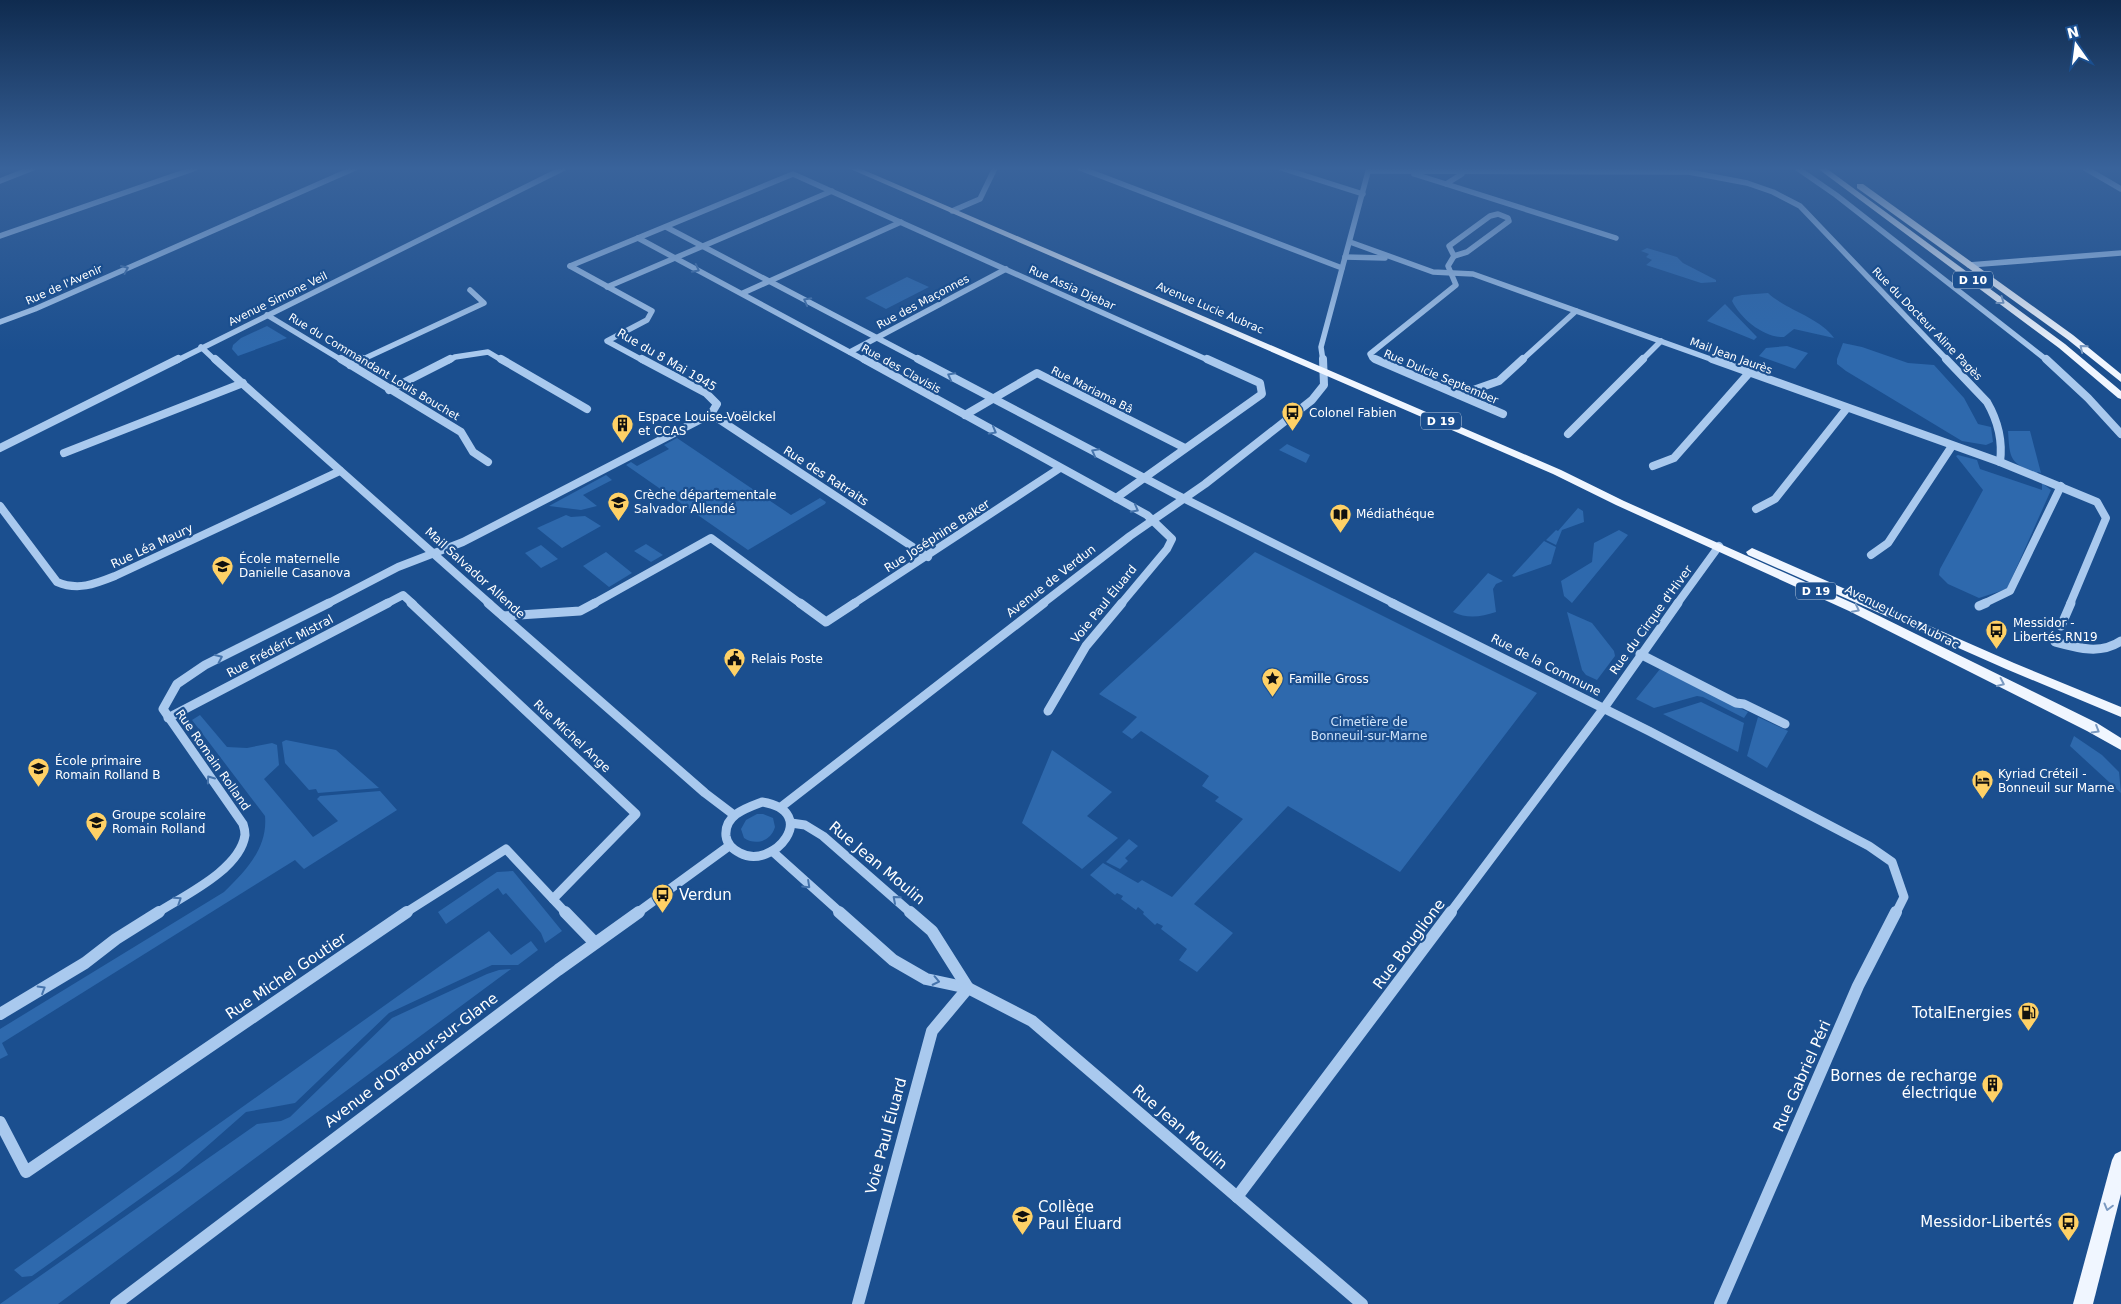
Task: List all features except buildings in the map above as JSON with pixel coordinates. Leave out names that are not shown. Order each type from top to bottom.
[{"type":"main road","name":"Avenue Lucie Aubrac","points":[[993,229],[1221,328],[1324,370],[1557,472],[1620,503],[1719,546],[1853,608],[2092,727],[2121,745]]},
{"type":"main road","name":"D 10","points":[[1904,229],[2062,346],[2121,396]]},
{"type":"main road","name":"D 10","points":[[1920,229],[2070,337],[2121,379]]},
{"type":"main road","name":"Avenue Lucie Aubrac","points":[[1557,472],[1659,511],[2010,666],[2121,712]]},
{"type":"main road","points":[[2083,1304],[2121,1160]]},
{"type":"street","points":[[0,236],[21,229]]},
{"type":"street","name":"Rue de l'Avenir","points":[[0,322],[44,305],[217,229]]},
{"type":"street","name":"Avenue Simone Veil","points":[[0,448],[441,229]]},
{"type":"street","points":[[570,266],[661,229]]},
{"type":"street","name":"Rue des Clavisis","points":[[670,229],[1185,498]]},
{"type":"street","points":[[607,287],[743,229]]},
{"type":"street","points":[[743,293],[886,229]]},
{"type":"street","name":"Rue Assia Djebar","points":[[916,229],[1260,383],[1262,394],[1185,448]]},
{"type":"street","points":[[1239,229],[1342,268]]},
{"type":"street","points":[[1324,370],[1320,347],[1354,229]]},
{"type":"street","points":[[1454,256],[1449,246],[1472,229]]},
{"type":"street","points":[[1451,273],[1448,266],[1454,256],[1466,252],[1498,229]]},
{"type":"street","points":[[1587,229],[1616,238]]},
{"type":"street","name":"Rue du Docteur Aline Pagès","points":[[1822,229],[1987,402],[1996,415],[2001,438],[2000,462]]},
{"type":"street","points":[[1880,229],[2036,350],[2088,398],[2121,434]]},
{"type":"street","name":"Rue des Clavisis","points":[[638,238],[743,293],[1154,520]]},
{"type":"street","name":"Mail Jean Jaurès","points":[[1350,242],[1432,272],[1473,274],[2000,462],[2061,486]]},
{"type":"street","points":[[1970,265],[2121,253]]},
{"type":"street","name":"Mail Jean Jaurès","points":[[1345,257],[1392,258]]},
{"type":"street","name":"Rue du 8 Mai 1945","points":[[570,266],[652,311],[647,320],[607,341],[706,393],[717,404],[711,414]]},
{"type":"street","name":"Rue des Maçonnes","points":[[850,352],[1006,269]]},
{"type":"street","name":"Rue Dulcie September","points":[[1451,273],[1456,285],[1370,354],[1372,358],[1503,414]]},
{"type":"street","points":[[350,365],[484,303],[470,290]]},
{"type":"street","points":[[1459,395],[1499,381],[1576,311]]},
{"type":"street","name":"Rue du Commandant Louis Bouchet","points":[[267,315],[388,390],[461,432],[473,452],[488,462]]},
{"type":"street","points":[[1568,434],[1661,341]]},
{"type":"street","name":"Mail Salvador Allende","points":[[201,347],[503,616],[705,793],[734,815]]},
{"type":"street","points":[[388,390],[456,356],[488,352],[586,410]]},
{"type":"street","name":"Avenue de Verdun","points":[[781,807],[1312,400],[1324,384],[1324,370]]},
{"type":"street","name":"Rue Mariama Bâ","points":[[965,415],[1038,373],[1185,448]]},
{"type":"street","points":[[1652,466],[1674,458],[1749,373]]},
{"type":"street","points":[[64,453],[243,384]]},
{"type":"street","points":[[1756,509],[1775,500],[1847,408]]},
{"type":"street","points":[[434,553],[471,538],[711,414]]},
{"type":"street","name":"Rue des Ratraits","points":[[711,414],[928,557]]},
{"type":"street","points":[[1871,555],[1888,543],[1952,446]]},
{"type":"street","points":[[1116,498],[1185,448]]},
{"type":"street","name":"Rue Joséphine Baker","points":[[503,616],[580,611],[711,538],[826,622],[928,557],[1060,468]]},
{"type":"street","name":"Rue Léa Maury","points":[[0,506],[57,582],[66,587],[78,587],[116,576],[340,471]]},
{"type":"street","points":[[1979,606],[2010,591],[2061,486],[2097,502],[2106,518],[2061,626]]},
{"type":"street","name":"Rue de la Commune","points":[[1185,498],[1604,708],[1869,846],[1892,862]]},
{"type":"street","name":"Voie Paul Éluard","points":[[1048,711],[1086,646],[1167,549],[1172,539],[1154,520]]},
{"type":"street","name":"Rue du Cirque d'Hiver","points":[[1604,708],[1640,654],[1719,546]]},
{"type":"street","name":"Rue Romain Rolland","points":[[0,1014],[85,962],[116,939],[224,870],[239,850],[244,834],[242,824],[163,710],[167,699],[177,684],[205,665],[260,639],[398,567],[434,553]]},
{"type":"street","name":"Rue Frédéric Mistral","points":[[168,718],[403,595]]},
{"type":"street","name":"Rue Michel Ange","points":[[403,595],[636,814],[553,899]]},
{"type":"street","points":[[2055,642],[2096,650],[2111,647],[2121,641]]},
{"type":"street","points":[[1640,654],[1736,703],[1744,704],[1786,724]]},
{"type":"street","name":"Rue Bouglione","points":[[1237,1197],[1604,708]]},
{"type":"street","points":[[762,802],[781,807],[786,811],[791,823],[786,839],[772,851],[760,856],[748,856],[737,853],[729,846],[725,839],[728,822],[742,808],[762,802]]},
{"type":"street","name":"Rue Jean Moulin","points":[[791,823],[805,825],[823,836],[932,931],[968,988]]},
{"type":"street","name":"Avenue d'Oradour-sur-Glane","points":[[116,1304],[595,943],[729,846]]},
{"type":"street","name":"Rue Michel Goutier","points":[[0,1122],[26,1172],[440,889],[506,849],[595,943]]},
{"type":"street","name":"Rue Jean Moulin","points":[[772,851],[892,960],[926,979],[968,988],[1032,1021],[1362,1304]]},
{"type":"street","name":"Rue Gabriel Péri","points":[[1720,1304],[1858,986],[1904,897],[1892,862]]},
{"type":"street","name":"Voie Paul Éluard","points":[[858,1304],[932,1031],[968,988]]},
{"type":"green space","points":[[1647,248],[1677,257],[1683,263],[1716,280],[1716,282],[1701,283],[1646,265],[1652,260],[1646,257],[1649,254],[1641,251]]},
{"type":"green space","points":[[907,277],[929,287],[886,309],[865,298]]},
{"type":"green space","points":[[1768,293],[1775,299],[1821,325],[1834,338],[1794,329],[1784,337],[1769,334],[1747,321],[1732,301],[1734,297],[1742,295]]},
{"type":"green space","points":[[1725,304],[1757,337],[1754,340],[1707,321]]},
{"type":"green space","points":[[267,326],[287,338],[238,356],[232,349],[233,345],[241,338]]},
{"type":"green space","points":[[1843,343],[1862,347],[1908,363],[1934,365],[1964,398],[1978,424],[1991,427],[1993,442],[1986,445],[1962,441],[1846,371],[1837,364]]},
{"type":"green space","points":[[1787,346],[1808,353],[1795,369],[1759,356],[1766,348]]},
{"type":"green space","points":[[2008,431],[2030,431],[2041,473],[2038,472],[2036,474],[2016,463],[2009,448]]},
{"type":"green space","points":[[677,438],[791,515],[820,498],[826,502],[748,550],[626,465],[631,462],[637,466],[669,449],[664,445]]},
{"type":"green space","points":[[1287,444],[1310,455],[1306,463],[1279,450]]},
{"type":"green space","points":[[1956,456],[1977,460],[1980,469],[2042,490],[2042,483],[2051,490],[2007,589],[1979,598],[1948,584],[1939,575],[1940,569],[1983,490]]},
{"type":"green space","points":[[606,475],[612,480],[583,495],[597,506],[581,510],[549,506]]},
{"type":"green space","points":[[1578,508],[1583,511],[1584,522],[1562,530],[1556,545],[1546,540],[1556,530],[1558,531]]},
{"type":"green space","points":[[566,515],[571,517],[585,516],[601,526],[562,548],[537,528]]},
{"type":"green space","points":[[1619,530],[1628,535],[1572,603],[1564,596],[1561,581],[1592,562],[1594,543]]},
{"type":"green space","points":[[1544,541],[1556,547],[1551,564],[1514,577],[1512,576]]},
{"type":"green space","points":[[646,544],[663,555],[651,562],[634,551]]},
{"type":"green space","points":[[541,545],[558,559],[541,568],[525,553]]},
{"type":"green space","points":[[606,552],[632,573],[609,587],[583,566]]},
{"type":"green space","name":"Cimetière de Bonneuil-sur-Marne","points":[[1255,552],[1537,693],[1400,872],[1288,806],[1194,904],[1233,933],[1197,972],[1179,960],[1187,949],[1161,929],[1163,926],[1157,923],[1155,925],[1138,907],[1136,910],[1121,899],[1123,896],[1117,893],[1115,895],[1090,875],[1103,863],[1138,883],[1142,880],[1172,897],[1243,819],[1215,801],[1219,797],[1202,786],[1209,776],[1141,731],[1132,739],[1122,732],[1137,717],[1099,694]]},
{"type":"green space","points":[[1488,573],[1503,581],[1496,584],[1493,589],[1496,612],[1485,615],[1464,616],[1453,612]]},
{"type":"green space","points":[[1567,612],[1592,623],[1614,651],[1615,656],[1597,680],[1586,675],[1582,670]]},
{"type":"green space","points":[[1660,669],[1748,712],[1744,718],[1703,697],[1697,696],[1654,708],[1636,699]]},
{"type":"green space","points":[[1701,702],[1744,723],[1738,752],[1663,714]]},
{"type":"green space","points":[[200,715],[227,747],[247,748],[272,743],[277,745],[279,765],[264,779],[313,837],[338,821],[317,799],[320,796],[380,791],[397,810],[304,869],[295,860],[2,1043],[8,1055],[0,1059],[0,1029],[224,892],[254,859],[263,839],[265,816],[192,720]]},
{"type":"green space","points":[[1758,717],[1788,731],[1767,768],[1747,756]]},
{"type":"green space","points":[[2074,736],[2102,755],[2119,772],[2121,793],[2070,746]]},
{"type":"green space","points":[[286,740],[336,750],[379,788],[318,793],[316,789],[309,790],[285,763],[282,742]]},
{"type":"green space","points":[[1052,750],[1112,792],[1087,816],[1118,838],[1082,869],[1022,823]]},
{"type":"green space","points":[[757,814],[773,818],[775,827],[767,839],[753,842],[744,838],[741,829],[746,820]]},
{"type":"green space","points":[[1129,839],[1138,846],[1125,858],[1128,861],[1120,869],[1106,862]]},
{"type":"green space","points":[[513,871],[562,931],[545,943],[541,933],[506,893],[503,895],[498,888],[446,924],[438,912],[497,872]]},
{"type":"green space","points":[[489,931],[511,955],[531,941],[538,950],[518,965],[492,965],[389,1013],[295,1103],[246,1112],[179,1171],[32,1276],[22,1277],[14,1270]]},
{"type":"green space","points":[[511,969],[58,1304],[0,1304],[257,1124],[281,1121],[290,1117],[392,1018],[487,974]]},
{"type":"place","name":"Colonel Fabien","points":[[1293,432]]},
{"type":"place","name":"Espace Louise-Voëlckel et CCAS","points":[[622,443]]},
{"type":"place","name":"Crèche départementale Salvador Allendé","points":[[618,521]]},
{"type":"place","name":"Médiathéque","points":[[1340,533]]},
{"type":"place","name":"École maternelle Danielle Casanova","points":[[223,585]]},
{"type":"place","name":"Messidor - Libertés RN19","points":[[1997,649]]},
{"type":"place","name":"Relais Poste","points":[[735,678]]},
{"type":"place","name":"Famille Gross","points":[[1273,698]]},
{"type":"place","name":"École primaire Romain Rolland B","points":[[39,787]]},
{"type":"place","name":"Kyriad Créteil - Bonneuil sur Marne","points":[[1982,800]]},
{"type":"place","name":"Groupe scolaire Romain Rolland","points":[[96,841]]},
{"type":"place","name":"Verdun","points":[[663,914]]},
{"type":"place","name":"TotalEnergies","points":[[2028,1032]]},
{"type":"place","name":"Bornes de recharge électrique","points":[[1993,1104]]},
{"type":"place","name":"Collège Paul Éluard","points":[[1022,1235]]},
{"type":"place","name":"Messidor-Libertés","points":[[2068,1241]]}]
